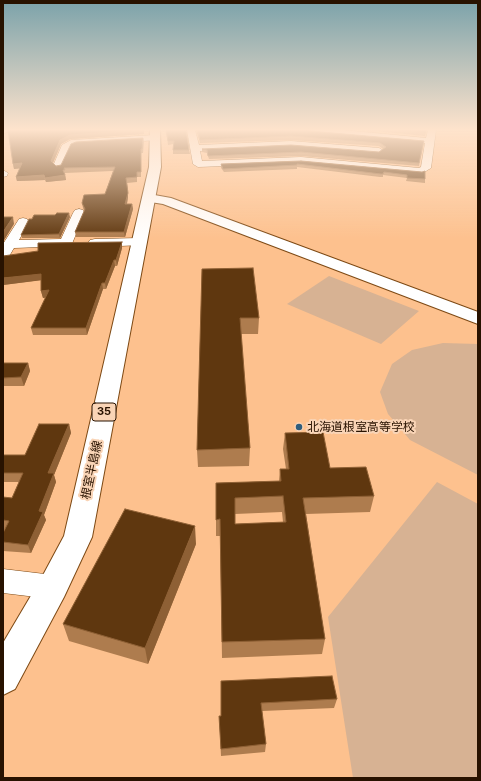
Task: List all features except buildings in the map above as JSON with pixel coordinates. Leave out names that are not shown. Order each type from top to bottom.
[{"type":"main road","name":"根室半島線","points":[[3,677],[53,587],[78,537],[155,166]]},
{"type":"main road","points":[[149,198],[166,201],[478,318]]},
{"type":"street","points":[[379,166],[421,171],[426,166]]},
{"type":"street","points":[[66,243],[79,213]]},
{"type":"street","points":[[3,255],[23,222]]},
{"type":"street","points":[[10,244],[139,242]]},
{"type":"street","points":[[3,581],[53,587]]},
{"type":"shaded area","points":[[329,276],[419,311],[381,344],[287,304]]},
{"type":"shaded area","points":[[443,343],[478,344],[478,475],[410,440],[388,414],[380,392],[392,364],[412,350]]},
{"type":"shaded area","points":[[437,482],[478,504],[478,778],[353,778],[328,617]]},
{"type":"place","name":"北海道根室高等学校","points":[[299,427]]}]
